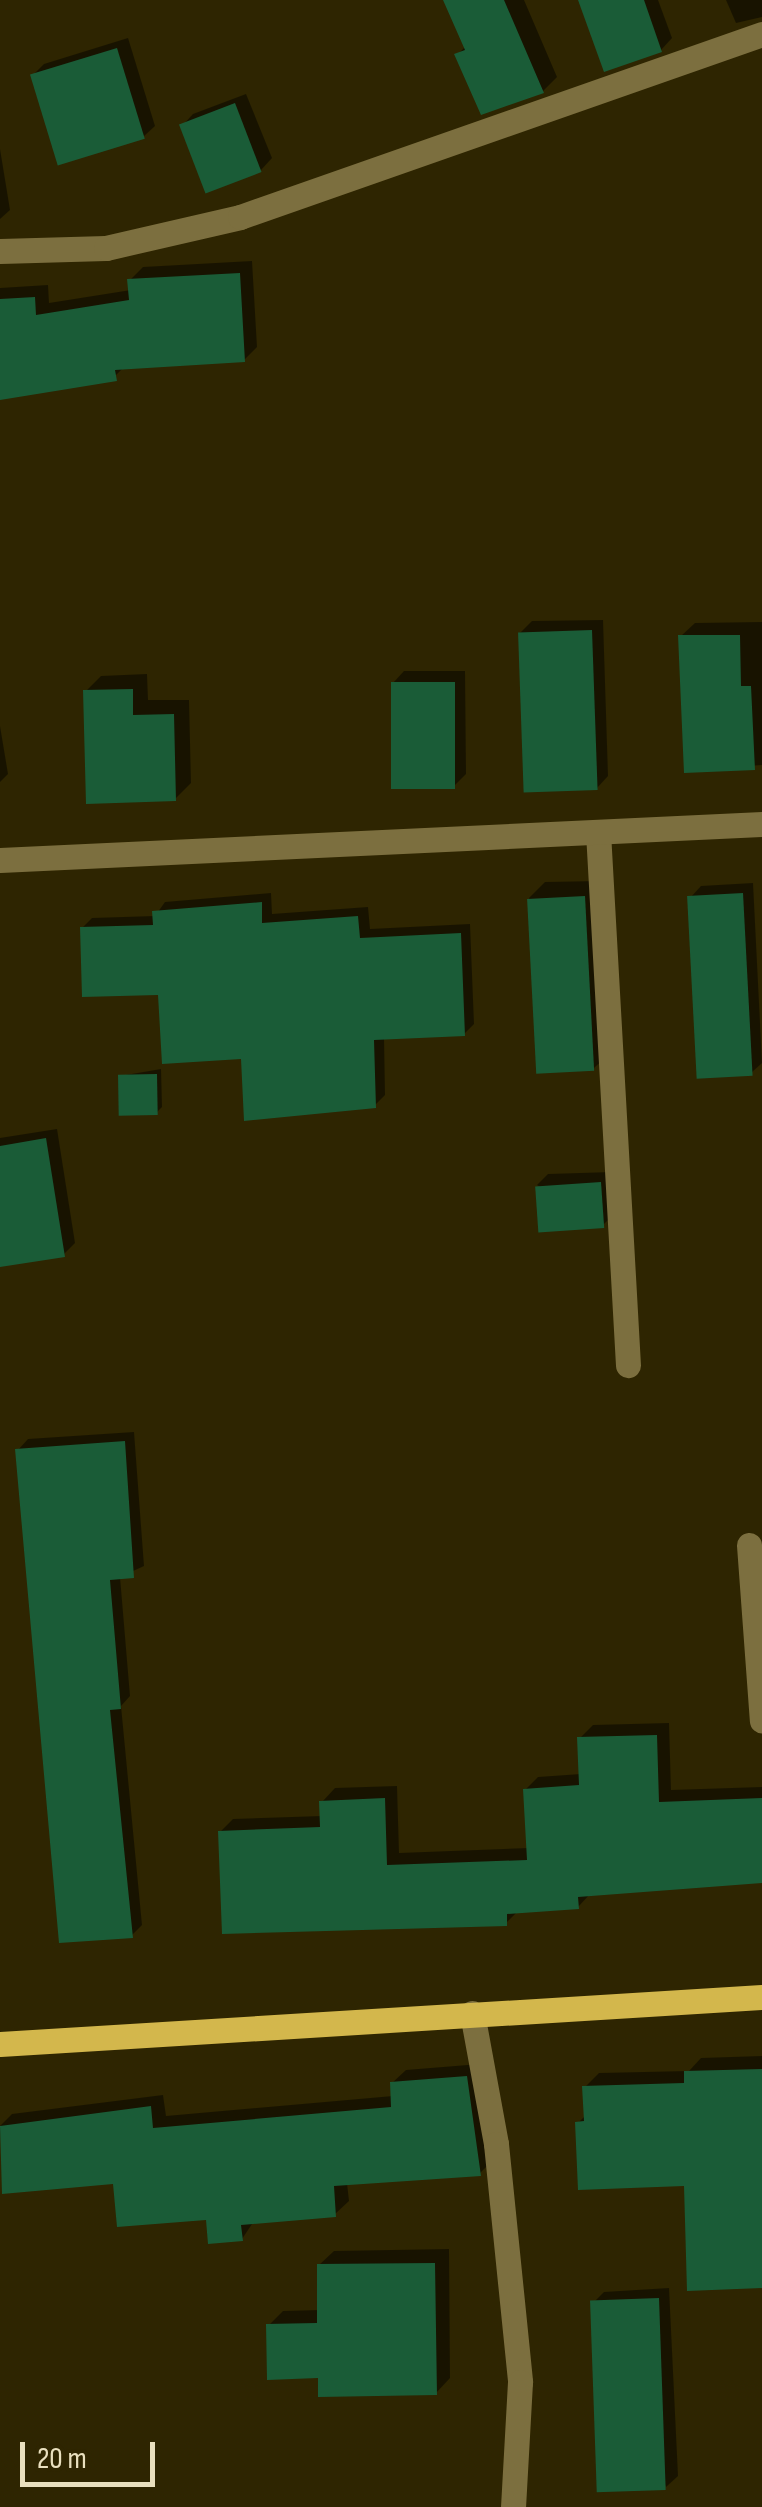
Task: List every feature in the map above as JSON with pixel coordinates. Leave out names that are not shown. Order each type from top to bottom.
[{"type":"main road","points":[[0,2044],[762,1997]]},
{"type":"street","points":[[0,250],[106,248],[240,217],[762,34]]},
{"type":"street","points":[[0,860],[762,824]]},
{"type":"street","points":[[598,832],[628,1364]]},
{"type":"street","points":[[749,1545],[762,1721]]},
{"type":"street","points":[[472,2013],[496,2144],[520,2382],[513,2507]]},
{"type":"building","points":[[443,0],[504,0],[544,93],[481,115],[454,54],[465,50]]},
{"type":"building","points":[[578,0],[644,0],[662,52],[604,72]]},
{"type":"building","points":[[117,48],[145,139],[58,165],[30,75]]},
{"type":"building","points":[[235,103],[262,172],[206,194],[179,125]]},
{"type":"building","points":[[240,273],[245,362],[115,370],[117,381],[0,400],[0,299],[35,297],[36,315],[129,300],[127,279]]},
{"type":"building","points":[[592,630],[598,790],[524,792],[518,633]]},
{"type":"building","points":[[678,635],[740,635],[741,686],[751,686],[755,770],[684,773]]},
{"type":"building","points":[[391,682],[455,682],[455,789],[391,789]]},
{"type":"building","points":[[133,689],[133,715],[174,714],[176,801],[86,804],[83,690]]},
{"type":"building","points":[[743,893],[753,1076],[697,1079],[687,896]]},
{"type":"building","points":[[585,896],[594,1071],[536,1074],[527,899]]},
{"type":"building","points":[[262,902],[262,923],[358,916],[360,938],[461,933],[465,1036],[374,1040],[376,1108],[244,1121],[241,1059],[162,1064],[158,995],[82,997],[80,927],[153,925],[152,911]]},
{"type":"building","points":[[157,1074],[158,1115],[119,1116],[118,1075]]},
{"type":"building","points":[[46,1138],[65,1257],[0,1267],[0,1146]]},
{"type":"building","points":[[601,1182],[604,1228],[538,1232],[535,1187]]},
{"type":"building","points":[[125,1441],[134,1578],[110,1580],[121,1709],[110,1710],[133,1938],[59,1943],[15,1449]]},
{"type":"building","points":[[657,1735],[659,1802],[762,1798],[762,1883],[578,1897],[579,1909],[507,1914],[507,1926],[222,1934],[218,1831],[320,1827],[319,1801],[385,1798],[387,1865],[527,1860],[523,1789],[579,1785],[577,1737]]},
{"type":"building","points":[[762,2069],[762,2288],[687,2291],[684,2186],[578,2190],[575,2122],[584,2121],[582,2086],[684,2083],[684,2071]]},
{"type":"building","points":[[467,2076],[481,2176],[334,2186],[336,2217],[241,2225],[243,2241],[208,2244],[206,2220],[117,2227],[113,2184],[2,2194],[0,2126],[151,2106],[153,2128],[391,2107],[390,2082]]},
{"type":"building","points":[[435,2263],[437,2395],[318,2397],[318,2378],[267,2380],[266,2324],[317,2323],[317,2264]]},
{"type":"building","points":[[659,2298],[666,2490],[597,2492],[590,2300]]}]
